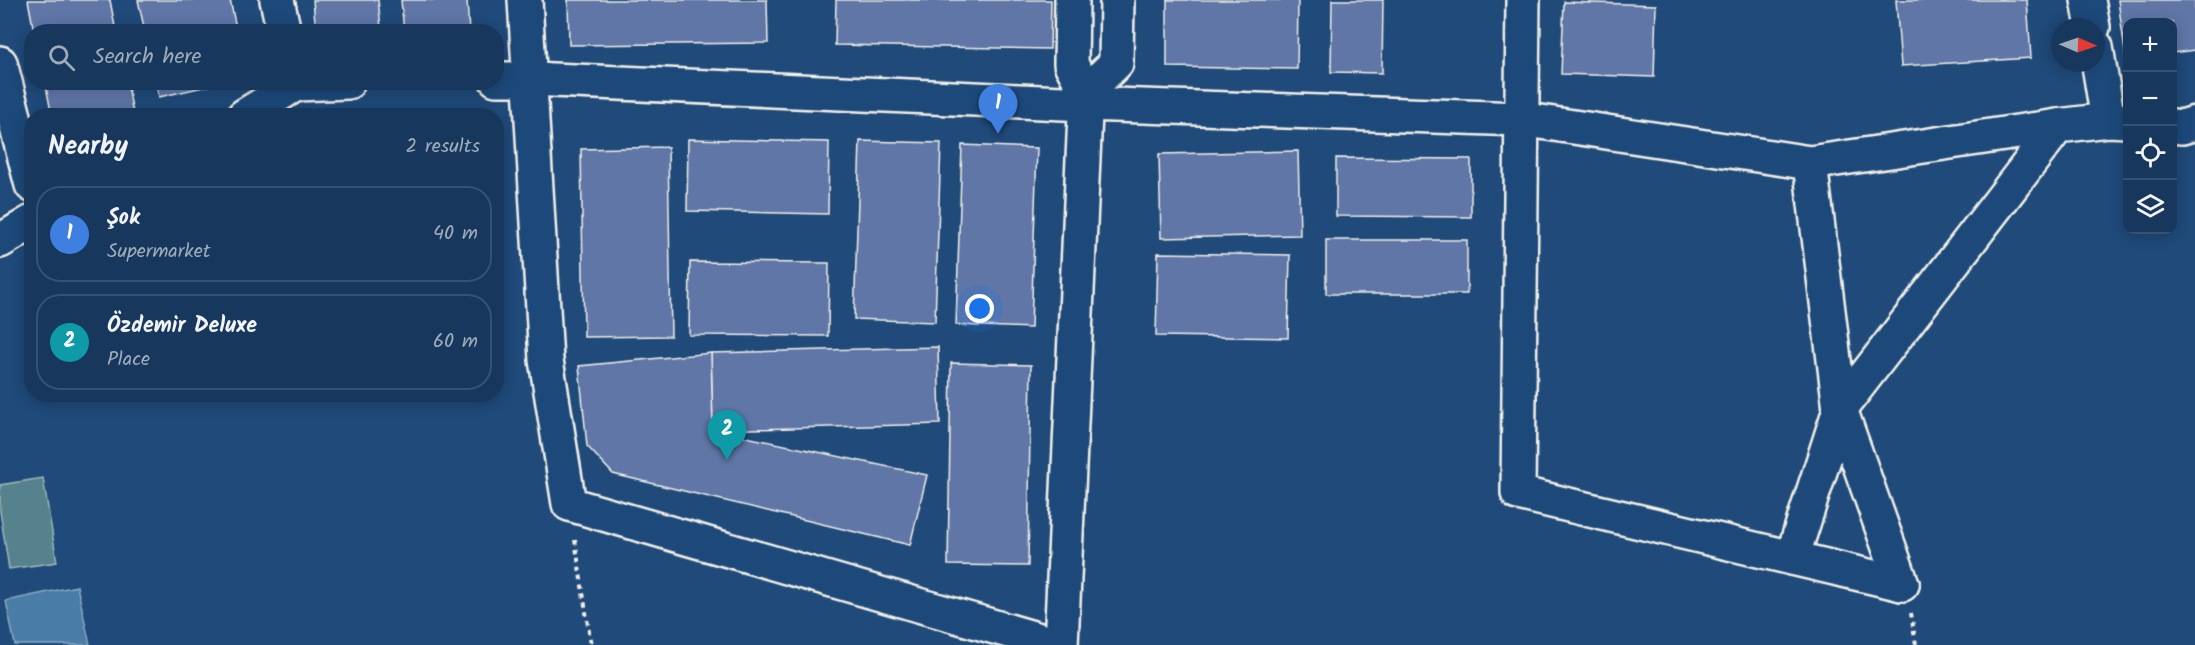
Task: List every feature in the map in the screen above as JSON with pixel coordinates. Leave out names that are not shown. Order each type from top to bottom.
[{"type":"street","points":[[277,0],[282,24]]},
{"type":"street","points":[[525,0],[546,360],[569,504],[1059,645],[1086,98],[1071,64],[1072,0]]},
{"type":"street","points":[[1086,98],[1116,63],[1117,0]]},
{"type":"street","points":[[1523,0],[1518,493],[1902,584],[1840,409],[1810,163]]},
{"type":"street","points":[[2088,0],[2091,18]]},
{"type":"street","points":[[0,63],[24,154]]},
{"type":"street","points":[[504,79],[1086,98],[1521,119],[1810,163],[2058,126],[2118,121],[2104,72]]},
{"type":"street","points":[[256,108],[284,90]]},
{"type":"street","points":[[1792,558],[1840,409],[2058,126]]},
{"type":"street","points":[[0,241],[24,227]]},
{"type":"path","points":[[569,504],[591,645]]},
{"type":"green space","points":[[43,478],[57,562],[9,569],[0,511],[0,485]]},
{"type":"water","points":[[77,586],[90,645],[15,645],[6,601]]},
{"type":"building","points":[[28,0],[110,0],[114,24],[32,24]]},
{"type":"building","points":[[138,0],[230,0],[235,24],[143,24]]},
{"type":"building","points":[[313,0],[378,0],[381,24],[315,24]]},
{"type":"building","points":[[401,0],[467,0],[468,24],[403,24]]},
{"type":"building","points":[[568,0],[767,0],[768,43],[569,45]]},
{"type":"building","points":[[836,0],[1051,0],[1050,49],[835,45]]},
{"type":"building","points":[[1167,0],[1298,0],[1297,69],[1167,67]]},
{"type":"building","points":[[1332,0],[1383,0],[1382,73],[1331,72]]},
{"type":"building","points":[[1896,0],[2027,0],[2031,58],[1901,66]]},
{"type":"building","points":[[2118,0],[2195,0],[2195,50],[2177,52],[2177,18],[2123,18],[2123,37]]},
{"type":"building","points":[[1564,2],[1656,5],[1654,77],[1561,74]]},
{"type":"building","points":[[47,90],[129,90],[132,108],[50,108]]},
{"type":"building","points":[[158,90],[190,90],[159,97]]},
{"type":"building","points":[[688,139],[829,142],[828,214],[687,211]]},
{"type":"building","points":[[860,141],[941,143],[935,322],[854,319]]},
{"type":"building","points":[[962,145],[1037,148],[1031,328],[956,325]]},
{"type":"building","points":[[668,147],[671,336],[584,337],[581,149]]},
{"type":"building","points":[[1298,151],[1300,235],[1161,238],[1159,154]]},
{"type":"building","points":[[1336,158],[1471,159],[1471,217],[1336,216]]},
{"type":"building","points":[[1326,240],[1467,240],[1467,294],[1326,294]]},
{"type":"building","points":[[1158,253],[1290,255],[1288,338],[1156,336]]},
{"type":"building","points":[[690,262],[829,263],[828,336],[689,335]]},
{"type":"building","points":[[938,347],[940,424],[713,430],[711,353]]},
{"type":"building","points":[[711,353],[713,430],[927,475],[910,545],[613,474],[587,446],[579,366]]},
{"type":"building","points":[[951,363],[1031,365],[1028,566],[948,565]]},
{"type":"place","name":"Şok","points":[[998,134]]},
{"type":"place","name":"Özdemir Deluxe","points":[[727,460]]}]
